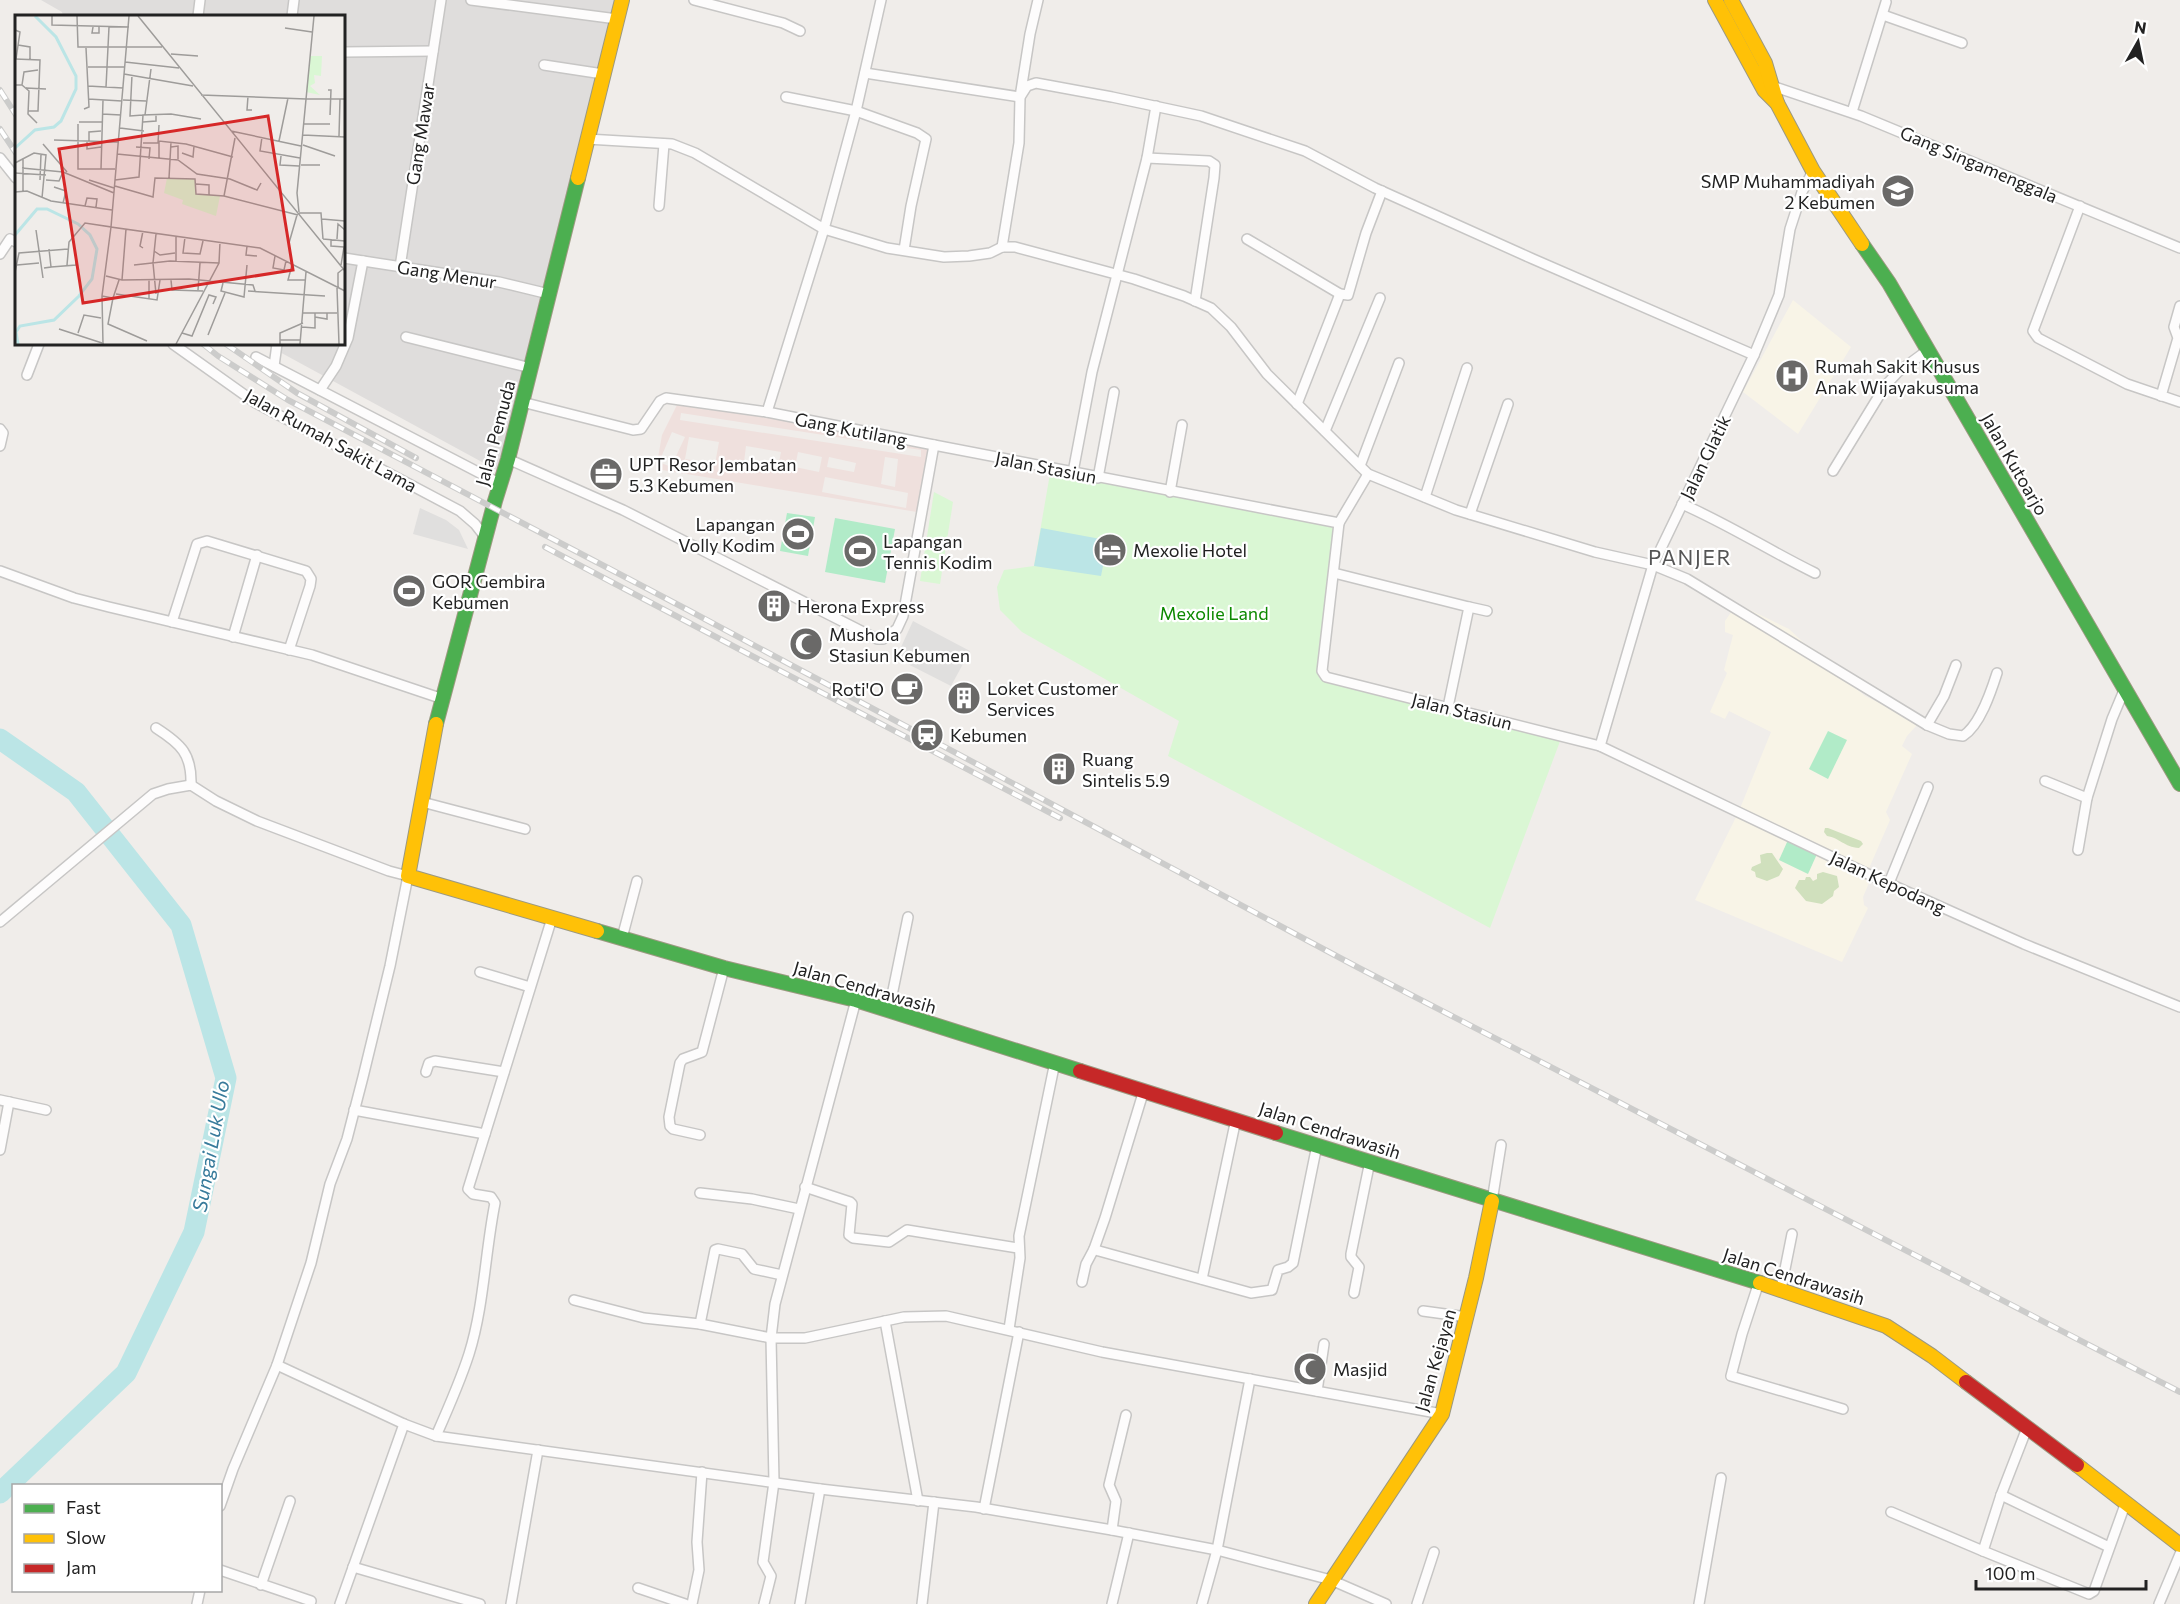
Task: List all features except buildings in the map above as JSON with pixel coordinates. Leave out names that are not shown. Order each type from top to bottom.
[{"type":"main road","name":"Jalan Pemuda","points":[[408,876],[442,699],[508,459],[622,0]]},
{"type":"main road","points":[[1715,0],[1770,88]]},
{"type":"main road","points":[[1731,0],[1770,88]]},
{"type":"main road","name":"Jalan Kutoarjo","points":[[1770,88],[1813,171],[1889,283],[2180,784]]},
{"type":"main road","name":"Jalan Cendrawasih","points":[[408,876],[724,968],[889,1010],[1492,1201],[1759,1282],[1886,1326],[1932,1356],[2180,1545]]},
{"type":"main road","name":"Jalan Kejayan","points":[[1316,1604],[1442,1414],[1467,1317],[1492,1201]]},
{"type":"street","points":[[198,15],[200,0]]},
{"type":"street","points":[[292,15],[294,0]]},
{"type":"street","name":"Gang Mawar","points":[[400,267],[441,0]]},
{"type":"street","points":[[471,0],[617,19]]},
{"type":"street","points":[[694,0],[783,23],[800,31]]},
{"type":"street","points":[[767,412],[824,229],[856,111],[881,0]]},
{"type":"street","points":[[1002,247],[1019,143],[1020,97],[1038,0]]},
{"type":"street","points":[[1852,112],[1886,2]]},
{"type":"street","points":[[1883,15],[1962,43]]},
{"type":"street","points":[[345,52],[433,51]]},
{"type":"street","points":[[544,65],[603,74]]},
{"type":"street","points":[[865,73],[1020,97]]},
{"type":"street","points":[[1020,97],[1027,86],[1036,83],[1200,116],[1305,151],[1382,191],[1754,355]]},
{"type":"street","name":"Gang Singamenggala","points":[[1770,88],[1852,112],[2180,248]]},
{"type":"street","points":[[786,97],[856,111],[926,139],[904,250]]},
{"type":"street","points":[[1073,472],[1092,372],[1147,158],[1156,106]]},
{"type":"street","points":[[587,139],[664,144],[695,153],[824,229],[887,248],[944,256],[969,256],[1015,246],[1118,274],[1195,301],[1211,308],[1231,327],[1267,374],[1368,474],[1470,514],[1595,552],[1653,566],[1687,579],[1927,725],[1949,734],[1963,736],[1970,732],[1989,698],[1997,673]]},
{"type":"street","points":[[659,206],[664,144]]},
{"type":"street","points":[[0,158],[15,177]]},
{"type":"street","points":[[1147,158],[1209,161],[1215,165],[1195,301]]},
{"type":"street","name":"Jalan Glatik","points":[[1600,746],[1653,566],[1754,355],[1779,295],[1790,229],[1802,192],[1813,171]]},
{"type":"street","points":[[1247,238],[1340,294],[1348,294],[1363,241],[1382,191]]},
{"type":"street","points":[[2080,206],[2033,331],[2038,338],[2127,384],[2180,402]]},
{"type":"street","points":[[0,234],[13,241],[0,254]]},
{"type":"street","name":"Gang Menur","points":[[345,258],[499,282],[549,294]]},
{"type":"street","points":[[320,390],[336,366],[348,338],[363,261]]},
{"type":"street","points":[[1297,404],[1340,294]]},
{"type":"street","points":[[1325,431],[1380,298]]},
{"type":"street","points":[[2162,396],[2178,339],[2174,322],[2180,306]]},
{"type":"street","points":[[406,337],[531,368]]},
{"type":"street","points":[[27,375],[39,345]]},
{"type":"street","name":"Jalan Rumah Sakit Lama","points":[[175,345],[256,403],[460,511],[476,524],[486,538]]},
{"type":"street","points":[[274,366],[277,345]]},
{"type":"street","points":[[1833,471],[1885,386],[1898,372],[1928,350]]},
{"type":"street","points":[[256,357],[501,484]]},
{"type":"street","points":[[1360,466],[1399,363]]},
{"type":"street","points":[[1425,497],[1467,368]]},
{"type":"street","points":[[1098,478],[1114,393]]},
{"type":"street","name":"Gang Kutilang","points":[[522,402],[633,430],[641,429],[660,401],[666,398],[767,412],[934,445]]},
{"type":"street","points":[[1470,514],[1508,404]]},
{"type":"street","points":[[1170,492],[1182,425]]},
{"type":"street","points":[[0,429],[3,433],[0,446]]},
{"type":"street","points":[[508,459],[622,510],[793,598],[877,639],[883,639],[897,629],[903,616],[934,445]]},
{"type":"street","name":"Jalan Stasiun","points":[[934,445],[1339,524],[1322,671],[1326,677],[1600,746]]},
{"type":"street","points":[[1339,524],[1368,474]]},
{"type":"street","points":[[1682,504],[1708,515],[1772,552],[1815,573]]},
{"type":"street","points":[[172,622],[199,542],[207,541],[306,571],[311,579],[289,650]]},
{"type":"street","points":[[233,637],[256,555]]},
{"type":"street","points":[[0,571],[74,598],[312,655],[442,699]]},
{"type":"street","points":[[1334,573],[1487,611]]},
{"type":"street","points":[[1448,707],[1469,607]]},
{"type":"street","points":[[1927,725],[1944,696],[1956,665]]},
{"type":"street","points":[[2078,850],[2087,798],[2112,720],[2125,688]]},
{"type":"street","points":[[156,728],[174,740],[185,753],[191,772],[191,785]]},
{"type":"street","name":"Jalan Kepodang","points":[[1600,746],[1889,883],[2024,944],[2180,1007]]},
{"type":"street","points":[[2044,781],[2087,798]]},
{"type":"street","points":[[0,922],[153,794],[191,785],[216,801],[257,821],[389,871],[408,876],[390,966],[347,1139],[330,1184],[311,1263],[277,1365],[222,1500]]},
{"type":"street","points":[[1889,883],[1928,787]]},
{"type":"street","points":[[422,802],[525,829]]},
{"type":"street","points":[[622,938],[637,881]]},
{"type":"street","points":[[889,1010],[908,917]]},
{"type":"street","points":[[436,1436],[455,1394],[469,1353],[495,1203],[491,1197],[473,1194],[468,1189],[552,918]]},
{"type":"street","points":[[700,1135],[673,1129],[670,1126],[669,1117],[680,1063],[683,1059],[702,1052],[724,968]]},
{"type":"street","points":[[480,972],[530,987]]},
{"type":"street","points":[[764,1604],[771,1576],[763,1562],[774,1482],[771,1338],[775,1304],[856,1000]]},
{"type":"street","points":[[426,1072],[429,1063],[435,1061],[504,1072]]},
{"type":"street","points":[[984,1509],[1014,1331],[1020,1258],[1018,1248],[1055,1062]]},
{"type":"street","points":[[1082,1282],[1086,1264],[1105,1218],[1144,1090]]},
{"type":"street","points":[[0,1150],[4,1101],[46,1110]]},
{"type":"street","points":[[354,1110],[485,1134]]},
{"type":"street","points":[[1202,1279],[1236,1119]]},
{"type":"street","points":[[1094,1249],[1251,1293],[1272,1290],[1278,1270],[1293,1263],[1317,1145]]},
{"type":"street","points":[[1492,1201],[1501,1145]]},
{"type":"street","points":[[1354,1293],[1359,1267],[1351,1254],[1370,1161]]},
{"type":"street","points":[[805,1187],[852,1204],[849,1235],[854,1238],[889,1242],[907,1230],[1018,1248]]},
{"type":"street","points":[[700,1193],[752,1199],[799,1209]]},
{"type":"street","points":[[1781,1289],[1792,1234]]},
{"type":"street","points":[[700,1324],[715,1250],[741,1254],[754,1269],[782,1275]]},
{"type":"street","points":[[1759,1282],[1731,1376],[1843,1409]]},
{"type":"street","points":[[574,1300],[644,1318],[700,1324],[771,1338],[805,1338],[904,1317],[946,1316],[1102,1352],[1442,1414]]},
{"type":"street","points":[[1423,1311],[1467,1317]]},
{"type":"street","points":[[885,1321],[918,1500]]},
{"type":"street","points":[[1317,1391],[1324,1344]]},
{"type":"street","points":[[277,1365],[404,1424],[436,1436],[820,1489],[934,1502],[1129,1533],[1217,1550],[1331,1580],[1386,1604]]},
{"type":"street","points":[[1202,1604],[1217,1550],[1250,1379]]},
{"type":"street","points":[[1112,1530],[1116,1501],[1108,1485],[1126,1415]]},
{"type":"street","points":[[340,1604],[404,1424]]},
{"type":"street","points":[[1983,1551],[2027,1428]]},
{"type":"street","points":[[511,1604],[538,1450]]},
{"type":"street","points":[[692,1604],[699,1569],[697,1542],[702,1472]]},
{"type":"street","points":[[1699,1604],[1721,1478]]},
{"type":"street","points":[[800,1604],[820,1489]]},
{"type":"street","points":[[2001,1496],[2109,1547]]},
{"type":"street","points":[[261,1585],[290,1501]]},
{"type":"street","points":[[922,1604],[934,1502]]},
{"type":"street","points":[[1891,1512],[2089,1594],[2094,1592],[2126,1502]]},
{"type":"street","points":[[1113,1604],[1129,1533]]},
{"type":"street","points":[[1417,1604],[1434,1552]]},
{"type":"street","points":[[2159,1604],[2180,1554]]},
{"type":"street","points":[[353,1567],[480,1604]]},
{"type":"street","points":[[222,1571],[314,1603]]},
{"type":"street","points":[[638,1588],[685,1604]]},
{"type":"shaded area","points":[[41,0],[626,0],[504,474],[267,345],[345,345],[345,15],[63,15],[62,12]]},
{"type":"shaded area","name":"Rumah Sakit Khusus Anak Wijayakusuma","points":[[1793,300],[1851,347],[1798,434],[1743,392]]},
{"type":"shaded area","points":[[679,401],[934,445],[923,513],[656,469],[662,435]],"holes":[[[681,413],[921,450],[921,457],[680,420]],[[672,432],[685,437],[671,467],[659,462]],[[689,437],[719,442],[715,464],[685,459]],[[746,446],[781,452],[778,468],[744,462]],[[798,452],[822,457],[819,472],[795,467]],[[829,457],[856,463],[854,472],[827,467]],[[885,457],[898,459],[895,487],[881,484]],[[825,477],[908,493],[906,508],[822,492]]]},
{"type":"shaded area","points":[[420,508],[446,520],[459,530],[468,549],[413,534]]},
{"type":"shaded area","points":[[1734,608],[1746,608],[1789,629],[1804,643],[1835,662],[1833,671],[1851,679],[1854,687],[1865,696],[1906,716],[1917,725],[1902,746],[1912,754],[1886,812],[1890,820],[1867,873],[1872,876],[1863,897],[1864,905],[1868,908],[1842,962],[1695,900],[1739,811],[1771,732],[1729,711],[1725,719],[1710,712],[1727,673],[1724,670],[1733,635],[1725,632],[1725,621]]},
{"type":"shaded area","points":[[913,621],[970,651],[951,686],[896,658]]},
{"type":"green space","name":"Mexolie Land","points":[[1051,468],[1339,523],[1319,678],[1562,736],[1490,928],[1168,756],[1179,721],[1022,632],[1000,610],[997,587],[1004,570],[1034,566]]},
{"type":"green space","points":[[934,492],[953,502],[940,584],[920,581]]},
{"type":"green space","name":"Lapangan Volly Kodim","points":[[787,513],[815,517],[808,556],[780,551]]},
{"type":"green space","name":"Lapangan Tennis Kodim","points":[[835,518],[895,529],[885,583],[825,572]]},
{"type":"green space","points":[[1828,731],[1847,740],[1828,779],[1809,769]]},
{"type":"green space","points":[[1825,828],[1861,841],[1863,844],[1859,848],[1850,846],[1827,836],[1824,832]]},
{"type":"green space","points":[[1788,840],[1817,854],[1808,874],[1779,860]]},
{"type":"green space","points":[[1772,853],[1783,869],[1779,876],[1767,881],[1756,877],[1755,872],[1751,870],[1752,867],[1761,863],[1760,855]]},
{"type":"green space","points":[[1823,872],[1837,876],[1839,887],[1834,891],[1833,896],[1822,904],[1806,901],[1795,888],[1799,880],[1810,877],[1813,881],[1817,879],[1817,874]]},
{"type":"water","points":[[1041,528],[1106,540],[1113,552],[1110,561],[1103,566],[1101,576],[1034,566]]},
{"type":"waterway","name":"Sungai Luk Ulo","points":[[0,739],[76,792],[181,925],[226,1078],[194,1232],[126,1373],[0,1493]]},
{"type":"railway","points":[[0,90],[15,113]]},
{"type":"railway","points":[[0,129],[15,152]]},
{"type":"railway","points":[[204,345],[288,400],[688,610],[1359,968],[2180,1392]]},
{"type":"railway","points":[[227,345],[297,393],[416,458]]},
{"type":"railway","points":[[545,547],[1060,818]]},
{"type":"traffic: fast","points":[[436,724],[508,459],[578,178]]},
{"type":"traffic: fast","points":[[1862,244],[1889,283],[2180,784]]},
{"type":"traffic: fast","points":[[597,931],[724,968],[856,1000],[1080,1071]]},
{"type":"traffic: fast","points":[[1276,1133],[1760,1283]]},
{"type":"traffic: slow","points":[[578,178],[622,0]]},
{"type":"traffic: slow","points":[[1715,0],[1764,90],[1777,103],[1813,171],[1862,244]]},
{"type":"traffic: slow","points":[[1731,0],[1765,63],[1777,103]]},
{"type":"traffic: slow","points":[[436,724],[408,876],[597,931]]},
{"type":"traffic: slow","points":[[1316,1604],[1442,1414],[1476,1278],[1492,1201]]},
{"type":"traffic: slow","points":[[1760,1283],[1886,1326],[1932,1356],[1966,1382]]},
{"type":"traffic: slow","points":[[2077,1465],[2180,1545]]},
{"type":"traffic: jam","points":[[1080,1071],[1276,1133]]},
{"type":"traffic: jam","points":[[1966,1382],[2077,1465]]},
{"type":"place","name":"SMP Muhammadiyah 2 Kebumen","points":[[1898,191]]},
{"type":"place","name":"Rumah Sakit Khusus Anak Wijayakusuma","points":[[1792,376]]},
{"type":"place","name":"UPT Resor Jembatan 5.3 Kebumen","points":[[606,474]]},
{"type":"place","name":"Lapangan Volly Kodim","points":[[798,534]]},
{"type":"place","name":"Mexolie Hotel","points":[[1110,550]]},
{"type":"place","name":"Lapangan Tennis Kodim","points":[[860,551]]},
{"type":"place","name":"GOR Gembira Kebumen","points":[[409,591]]},
{"type":"place","name":"Herona Express","points":[[774,606]]},
{"type":"place","name":"Mushola Stasiun Kebumen","points":[[806,644]]},
{"type":"place","name":"Roti'O","points":[[907,689]]},
{"type":"place","name":"Loket Customer Services","points":[[964,698]]},
{"type":"place","name":"Kebumen","points":[[927,735]]},
{"type":"place","name":"Ruang Sintelis 5.9","points":[[1059,769]]},
{"type":"place","name":"Masjid","points":[[1310,1369]]},
{"type":"district","name":"PANJER","points":[[1690,556]]}]
